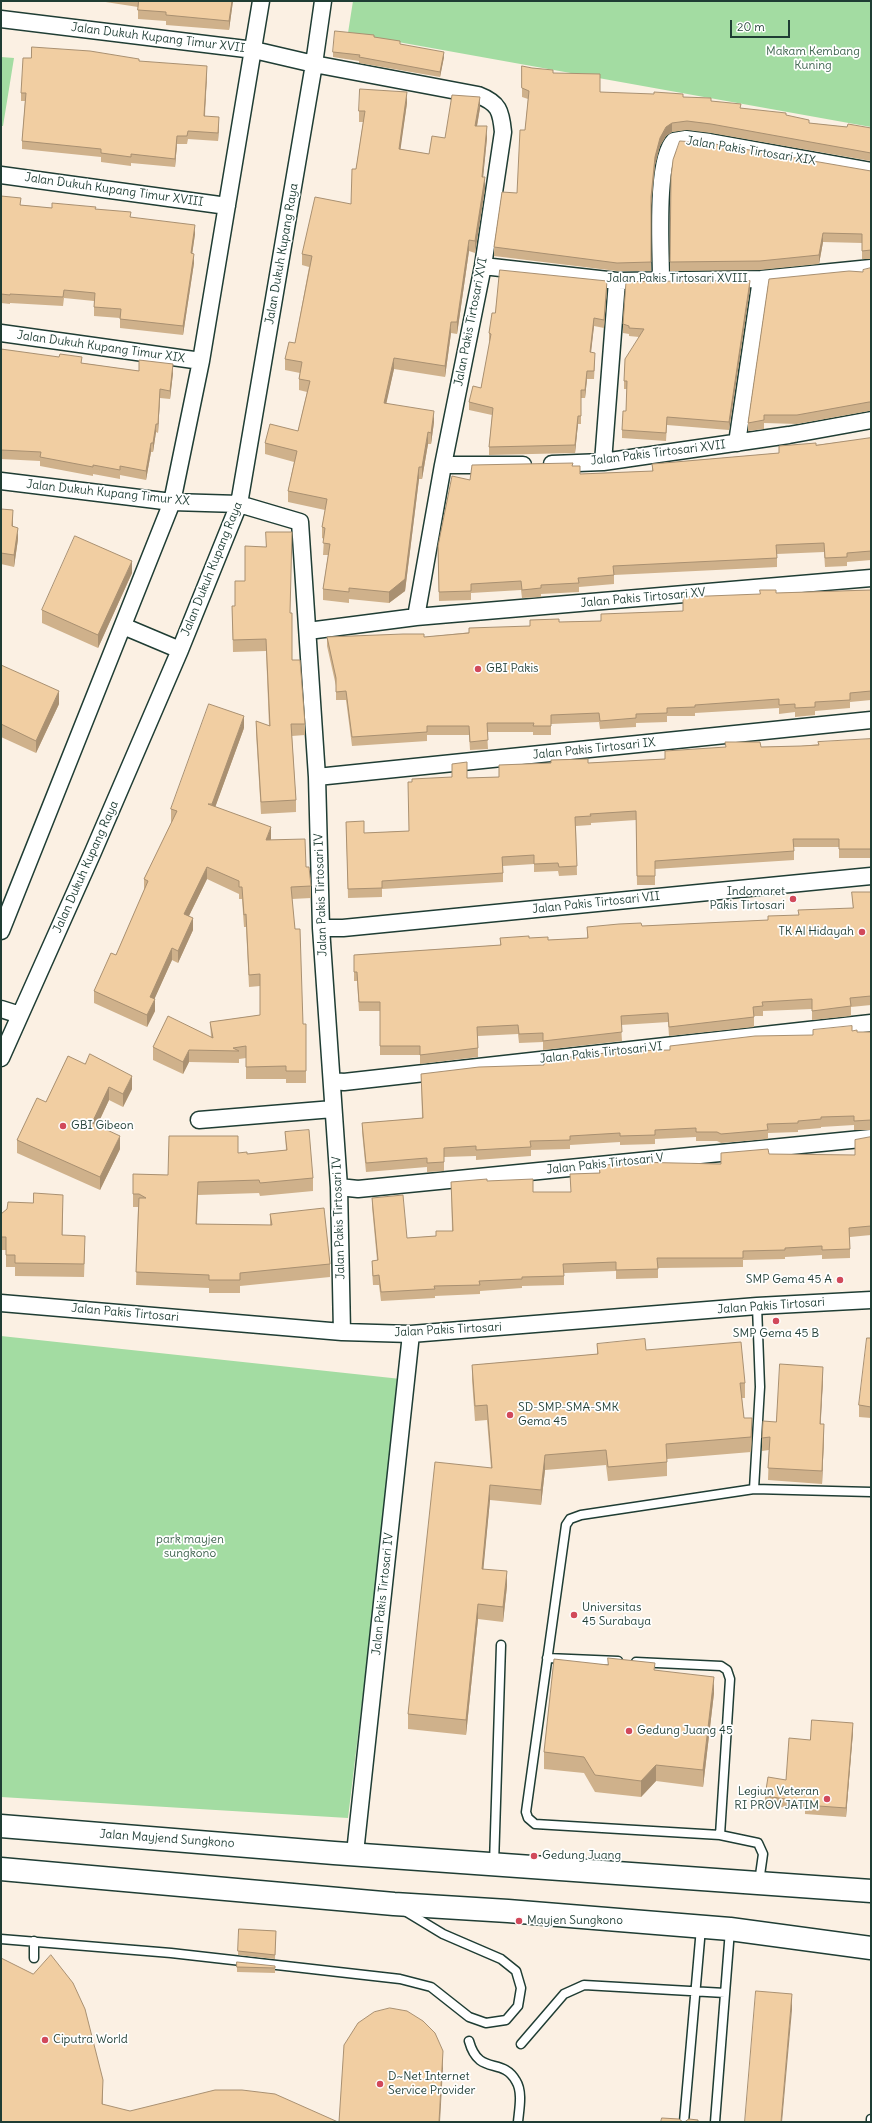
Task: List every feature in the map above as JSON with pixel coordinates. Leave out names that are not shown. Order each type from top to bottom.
[{"type":"main road","name":"Jalan Mayjend Sungkono","points":[[1,1826],[494,1865],[871,1891]]},
{"type":"main road","points":[[1,1869],[394,1904],[508,1911],[730,1929],[871,1948]]},
{"type":"street","points":[[1,931],[172,502],[200,361],[254,50],[261,1]]},
{"type":"street","name":"Jalan Dukuh Kupang Raya","points":[[1,1058],[93,852],[180,650],[239,504],[324,1]]},
{"type":"street","name":"Jalan Dukuh Kupang Timur XVII","points":[[1,19],[254,50],[314,64]]},
{"type":"street","name":"Jalan Pakis Tirtosari XVI","points":[[314,64],[454,89],[478,95],[496,104],[502,120],[503,132],[483,266],[443,465],[416,617]]},
{"type":"street","name":"Jalan Pakis Tirtosari XIX","points":[[661,279],[663,173],[668,149],[674,142],[686,140],[710,142],[871,171]]},
{"type":"street","name":"Jalan Dukuh Kupang Timur XVIII","points":[[1,175],[227,206]]},
{"type":"street","name":"Jalan Pakis Tirtosari XVIII","points":[[483,266],[617,281],[661,279],[761,279],[871,268]]},
{"type":"street","points":[[737,443],[761,279]]},
{"type":"street","points":[[604,462],[617,281]]},
{"type":"street","name":"Jalan Dukuh Kupang Timur XIX","points":[[1,332],[200,361]]},
{"type":"street","name":"Jalan Pakis Tirtosari XVII","points":[[443,465],[604,462],[737,443],[871,420]]},
{"type":"street","name":"Jalan Dukuh Kupang Timur XX","points":[[1,481],[172,502],[239,504]]},
{"type":"street","name":"Jalan Pakis Tirtosari IV","points":[[239,504],[300,522],[318,777],[321,928],[339,1187],[342,1332]]},
{"type":"street","name":"Jalan Pakis Tirtosari XV","points":[[416,617],[871,578]]},
{"type":"street","points":[[308,631],[416,617]]},
{"type":"street","points":[[123,626],[180,650]]},
{"type":"street","name":"Jalan Pakis Tirtosari IX","points":[[318,777],[871,720]]},
{"type":"street","name":"Jalan Pakis Tirtosari VII","points":[[321,928],[343,928],[871,876]]},
{"type":"street","points":[[1,1009],[20,1015]]},
{"type":"street","name":"Jalan Pakis Tirtosari VI","points":[[332,1080],[344,1082],[871,1023]]},
{"type":"street","points":[[199,1120],[333,1109]]},
{"type":"street","name":"Jalan Pakis Tirtosari V","points":[[339,1187],[358,1189],[871,1138]]},
{"type":"street","name":"Jalan Pakis Tirtosari","points":[[1,1303],[342,1332],[411,1334],[757,1306],[871,1300]]},
{"type":"street","name":"Jalan Pakis Tirtosari IV","points":[[355,1854],[411,1334]]},
{"type":"lane","points":[[754,1489],[760,1387],[757,1306]]},
{"type":"lane","points":[[759,1883],[763,1854],[758,1843],[720,1835],[535,1824],[528,1818],[526,1812],[566,1525],[570,1519],[581,1516],[754,1489],[871,1492]]},
{"type":"lane","points":[[494,1865],[501,1645]]},
{"type":"lane","points":[[547,1658],[721,1666],[727,1670],[730,1678],[720,1835]]},
{"type":"lane","points":[[1,1939],[171,1953],[400,1979],[431,1987],[469,2017],[486,2023],[506,2020],[518,2006],[521,1988],[516,1971],[501,1959],[443,1934],[394,1904]]},
{"type":"lane","points":[[684,2122],[701,1927]]},
{"type":"lane","points":[[715,2122],[730,1929]]},
{"type":"lane","points":[[34,1941],[34,1958]]},
{"type":"lane","points":[[521,2044],[564,1994],[584,1985],[725,1993]]},
{"type":"lane","points":[[469,2041],[473,2055],[480,2062],[504,2069],[517,2081],[520,2098],[518,2122]]},
{"type":"green space","name":"Makam Kembang Kuning","points":[[353,1],[871,1],[871,127],[348,33]]},
{"type":"green space","points":[[1,57],[14,58],[3,126],[1,126]]},
{"type":"green space","name":"park mayjen sungkono","points":[[1,1336],[401,1379],[348,1818],[1,1797]]},
{"type":"building","points":[[139,1],[232,1],[229,21],[166,15],[166,12],[138,10]]},
{"type":"building","points":[[335,31],[374,35],[374,37],[400,41],[400,44],[444,52],[440,72],[359,57],[360,55],[333,52]]},
{"type":"building","points":[[32,47],[90,51],[139,59],[139,61],[207,66],[204,116],[219,117],[218,133],[188,131],[187,136],[177,136],[175,159],[131,154],[131,157],[101,153],[101,149],[22,141],[26,93],[21,93],[23,58],[31,58]]},
{"type":"building","points":[[522,66],[553,70],[553,73],[600,74],[600,92],[654,94],[654,92],[683,94],[683,97],[711,98],[711,101],[741,104],[740,108],[786,113],[786,115],[809,120],[809,123],[847,127],[848,124],[871,128],[871,153],[711,124],[687,121],[672,123],[666,127],[660,138],[655,157],[651,197],[651,262],[617,263],[494,247],[502,192],[517,193],[520,130],[525,130],[529,91],[522,88]]},
{"type":"building","points":[[360,89],[407,92],[399,149],[429,154],[432,136],[445,138],[452,95],[480,97],[475,126],[487,126],[482,177],[485,177],[475,241],[469,240],[457,322],[451,322],[445,366],[394,358],[384,403],[434,411],[431,433],[428,432],[422,467],[419,467],[405,579],[389,592],[349,588],[349,592],[323,589],[330,544],[323,543],[325,528],[322,527],[327,499],[288,491],[297,451],[265,443],[270,424],[298,431],[310,381],[299,379],[302,362],[285,359],[289,342],[295,343],[312,256],[302,254],[315,197],[351,204],[352,169],[356,169],[365,111],[359,111]]},
{"type":"building","points":[[680,141],[709,143],[871,171],[871,250],[862,251],[862,234],[823,233],[819,255],[760,261],[670,262],[671,177],[673,160]]},
{"type":"building","points":[[1,196],[21,198],[20,205],[52,208],[52,203],[96,207],[95,209],[131,212],[130,217],[195,225],[191,253],[194,254],[183,326],[120,319],[121,309],[94,307],[95,293],[64,290],[63,297],[1,294]]},
{"type":"building","points":[[871,268],[871,402],[797,415],[764,415],[764,420],[748,423],[769,279],[849,271],[863,272],[863,270]]},
{"type":"building","points":[[500,270],[607,281],[604,320],[594,318],[590,352],[595,353],[594,371],[587,371],[585,390],[581,390],[581,416],[578,416],[575,445],[489,447],[493,408],[469,402],[473,386],[481,388],[491,334],[489,333],[492,313],[495,313]]},
{"type":"building","points":[[750,281],[729,422],[667,417],[666,433],[622,430],[623,411],[626,411],[627,381],[624,381],[625,359],[644,329],[629,328],[629,326],[623,324],[626,282]]},
{"type":"building","points":[[1,349],[59,357],[60,354],[82,357],[81,363],[139,371],[139,360],[173,364],[170,391],[160,389],[158,424],[156,424],[153,443],[151,443],[146,471],[120,466],[120,470],[93,465],[93,467],[40,457],[41,452],[1,450]]},
{"type":"building","points":[[871,438],[871,551],[847,553],[847,557],[825,558],[824,543],[776,545],[777,558],[613,566],[614,575],[578,578],[579,583],[541,585],[541,588],[522,590],[521,581],[471,584],[471,591],[439,592],[438,546],[452,476],[470,480],[472,465],[573,463],[572,466],[580,466],[580,474],[653,471],[652,464],[779,453],[779,446],[816,443],[816,445]]},
{"type":"building","points":[[1,509],[13,510],[12,526],[18,528],[14,555],[1,553]]},
{"type":"building","points":[[266,532],[292,532],[290,613],[292,613],[292,660],[300,660],[305,724],[291,724],[296,800],[261,802],[256,721],[270,726],[266,639],[233,640],[232,606],[235,606],[235,581],[245,581],[245,546],[266,547]]},
{"type":"building","points":[[75,536],[132,561],[98,635],[42,610]]},
{"type":"building","points":[[760,590],[776,590],[776,593],[871,590],[871,691],[850,693],[850,700],[815,702],[815,707],[795,708],[795,704],[779,705],[779,699],[695,705],[695,707],[667,708],[667,713],[636,714],[636,718],[600,721],[599,713],[551,715],[551,726],[533,726],[534,723],[487,723],[488,740],[470,742],[469,726],[427,726],[427,732],[352,737],[346,691],[336,692],[336,678],[327,637],[424,634],[424,637],[469,633],[469,628],[530,626],[530,620],[559,619],[559,622],[601,621],[601,614],[683,611],[683,597],[760,594]]},
{"type":"building","points":[[1,665],[59,691],[36,741],[1,724]]},
{"type":"building","points":[[209,704],[244,716],[212,804],[208,804],[271,827],[266,840],[305,839],[306,867],[309,867],[311,886],[291,887],[295,929],[300,929],[303,1024],[306,1024],[306,1071],[286,1071],[286,1066],[246,1067],[246,1046],[233,1048],[239,1051],[189,1050],[183,1062],[153,1047],[168,1016],[213,1038],[210,1022],[260,1015],[260,974],[249,975],[246,914],[244,915],[242,887],[239,887],[239,881],[207,867],[184,914],[193,918],[178,951],[172,948],[150,997],[155,999],[147,1015],[94,991],[111,953],[116,955],[148,881],[144,879],[177,811],[171,809]]},
{"type":"building","points":[[871,739],[871,849],[839,849],[839,839],[793,839],[794,851],[655,861],[655,876],[637,876],[636,811],[590,814],[591,816],[575,817],[577,866],[559,867],[558,863],[534,864],[534,855],[502,857],[503,873],[382,881],[382,888],[348,889],[346,822],[364,821],[364,833],[409,831],[408,782],[412,782],[412,779],[452,777],[452,764],[467,762],[467,778],[499,777],[499,765],[551,763],[551,760],[588,759],[588,763],[665,759],[665,751],[726,747],[725,742],[760,742],[761,747],[819,745],[818,742]]},
{"type":"building","points":[[852,892],[871,892],[871,996],[850,998],[851,1006],[812,1011],[812,999],[762,1002],[763,1006],[753,1007],[754,1017],[669,1027],[668,1013],[621,1016],[622,1032],[543,1041],[543,1033],[519,1034],[518,1025],[477,1027],[478,1048],[420,1055],[420,1046],[380,1046],[380,1002],[359,1002],[357,972],[354,972],[354,955],[501,945],[500,938],[529,936],[529,938],[548,937],[548,940],[588,938],[587,927],[619,924],[641,923],[642,926],[768,920],[768,916],[799,915],[798,910],[853,908]]},
{"type":"building","points":[[852,1026],[852,1031],[857,1030],[857,1032],[871,1032],[871,1120],[854,1121],[854,1116],[821,1117],[821,1119],[798,1121],[798,1123],[767,1124],[768,1130],[721,1134],[717,1132],[696,1132],[696,1128],[655,1130],[655,1135],[620,1136],[620,1133],[570,1136],[570,1140],[530,1141],[531,1147],[476,1150],[476,1146],[444,1148],[444,1162],[427,1163],[427,1158],[366,1163],[362,1123],[423,1118],[421,1074],[479,1067],[544,1065],[544,1060],[623,1051],[670,1050],[670,1046],[755,1036],[813,1035],[813,1030]]},
{"type":"building","name":"GBI Gibeon","points":[[90,1054],[132,1076],[123,1094],[109,1087],[92,1123],[120,1136],[100,1177],[17,1140],[37,1098],[46,1102],[68,1056],[85,1064]]},
{"type":"building","points":[[309,1130],[313,1178],[260,1183],[259,1180],[198,1182],[196,1224],[272,1225],[270,1214],[324,1208],[330,1264],[240,1273],[240,1280],[209,1280],[209,1275],[136,1272],[139,1198],[146,1198],[139,1194],[133,1194],[133,1174],[168,1175],[169,1136],[238,1136],[238,1153],[247,1152],[247,1154],[287,1150],[285,1132]]},
{"type":"building","points":[[871,1137],[871,1226],[849,1228],[850,1249],[822,1250],[822,1246],[785,1248],[785,1250],[743,1251],[743,1258],[657,1258],[658,1269],[616,1270],[616,1262],[563,1264],[564,1276],[522,1277],[522,1279],[479,1281],[480,1285],[434,1286],[435,1289],[381,1292],[379,1275],[373,1276],[372,1261],[378,1260],[372,1198],[403,1195],[407,1238],[436,1236],[436,1231],[453,1231],[451,1182],[487,1179],[487,1181],[533,1179],[533,1192],[571,1192],[570,1174],[600,1173],[599,1166],[631,1162],[721,1164],[721,1153],[768,1149],[769,1154],[855,1155],[855,1140]]},
{"type":"building","points":[[34,1193],[63,1195],[62,1235],[85,1236],[84,1264],[15,1263],[15,1255],[6,1255],[6,1237],[1,1237],[1,1214],[7,1209],[8,1202],[33,1203]]},
{"type":"building","points":[[867,1338],[871,1338],[871,1407],[859,1405]]},
{"type":"building","points":[[645,1339],[646,1350],[741,1342],[745,1383],[740,1383],[744,1418],[752,1418],[751,1437],[666,1444],[667,1462],[608,1467],[606,1450],[545,1455],[541,1490],[490,1485],[482,1569],[507,1571],[503,1607],[478,1604],[466,1720],[408,1714],[435,1462],[492,1468],[487,1405],[475,1406],[472,1365],[598,1354],[597,1344]]},
{"type":"building","points":[[780,1364],[823,1367],[820,1424],[824,1424],[822,1471],[768,1468],[770,1437],[762,1438],[763,1421],[776,1422]]},
{"type":"building","name":"Gedung Juang 45","points":[[608,1658],[655,1663],[654,1670],[714,1677],[703,1770],[656,1765],[641,1781],[595,1775],[584,1757],[544,1752],[554,1659],[608,1665]]},
{"type":"building","points":[[812,1720],[853,1723],[846,1808],[805,1805],[805,1802],[765,1796],[768,1777],[786,1780],[789,1738],[810,1740]]},
{"type":"building","points":[[239,1929],[276,1931],[275,1955],[238,1951]]},
{"type":"building","name":"Ciputra World","points":[[51,1955],[73,1983],[85,2009],[103,2080],[102,2104],[130,2111],[215,2090],[242,2090],[275,2094],[338,2122],[1,2122],[1,1958],[33,1974]]},
{"type":"building","points":[[237,1962],[275,1966],[275,1968],[237,1967]]},
{"type":"building","points":[[756,1991],[792,1994],[781,2122],[745,2122]]},
{"type":"building","points":[[390,2008],[407,2011],[423,2021],[435,2033],[443,2051],[439,2122],[339,2122],[344,2045],[358,2023],[374,2012]]},
{"type":"building","points":[[662,2118],[679,2119],[683,2122],[661,2122]]},
{"type":"building","points":[[689,2119],[698,2120],[698,2122],[685,2122]]},
{"type":"place","name":"GBI Pakis","points":[[478,669]]},
{"type":"place","name":"Indomaret Pakis Tirtosari","points":[[793,899]]},
{"type":"place","name":"TK Al Hidayah","points":[[862,932]]},
{"type":"place","name":"GBI Gibeon","points":[[63,1126]]},
{"type":"place","name":"SMP Gema 45 A","points":[[840,1280]]},
{"type":"place","name":"SMP Gema 45 B","points":[[776,1321]]},
{"type":"place","name":"SD-SMP-SMA-SMK Gema 45","points":[[510,1415]]},
{"type":"place","name":"Universitas 45 Surabaya","points":[[574,1615]]},
{"type":"place","name":"Gedung Juang 45","points":[[629,1731]]},
{"type":"place","name":"Legiun Veteran RI PROV JATIM","points":[[827,1799]]},
{"type":"place","name":"Gedung Juang","points":[[534,1856]]},
{"type":"place","name":"Mayjen Sungkono","points":[[519,1921]]},
{"type":"place","name":"Ciputra World","points":[[45,2040]]},
{"type":"place","name":"D~Net Internet Service Provider","points":[[380,2084]]}]
